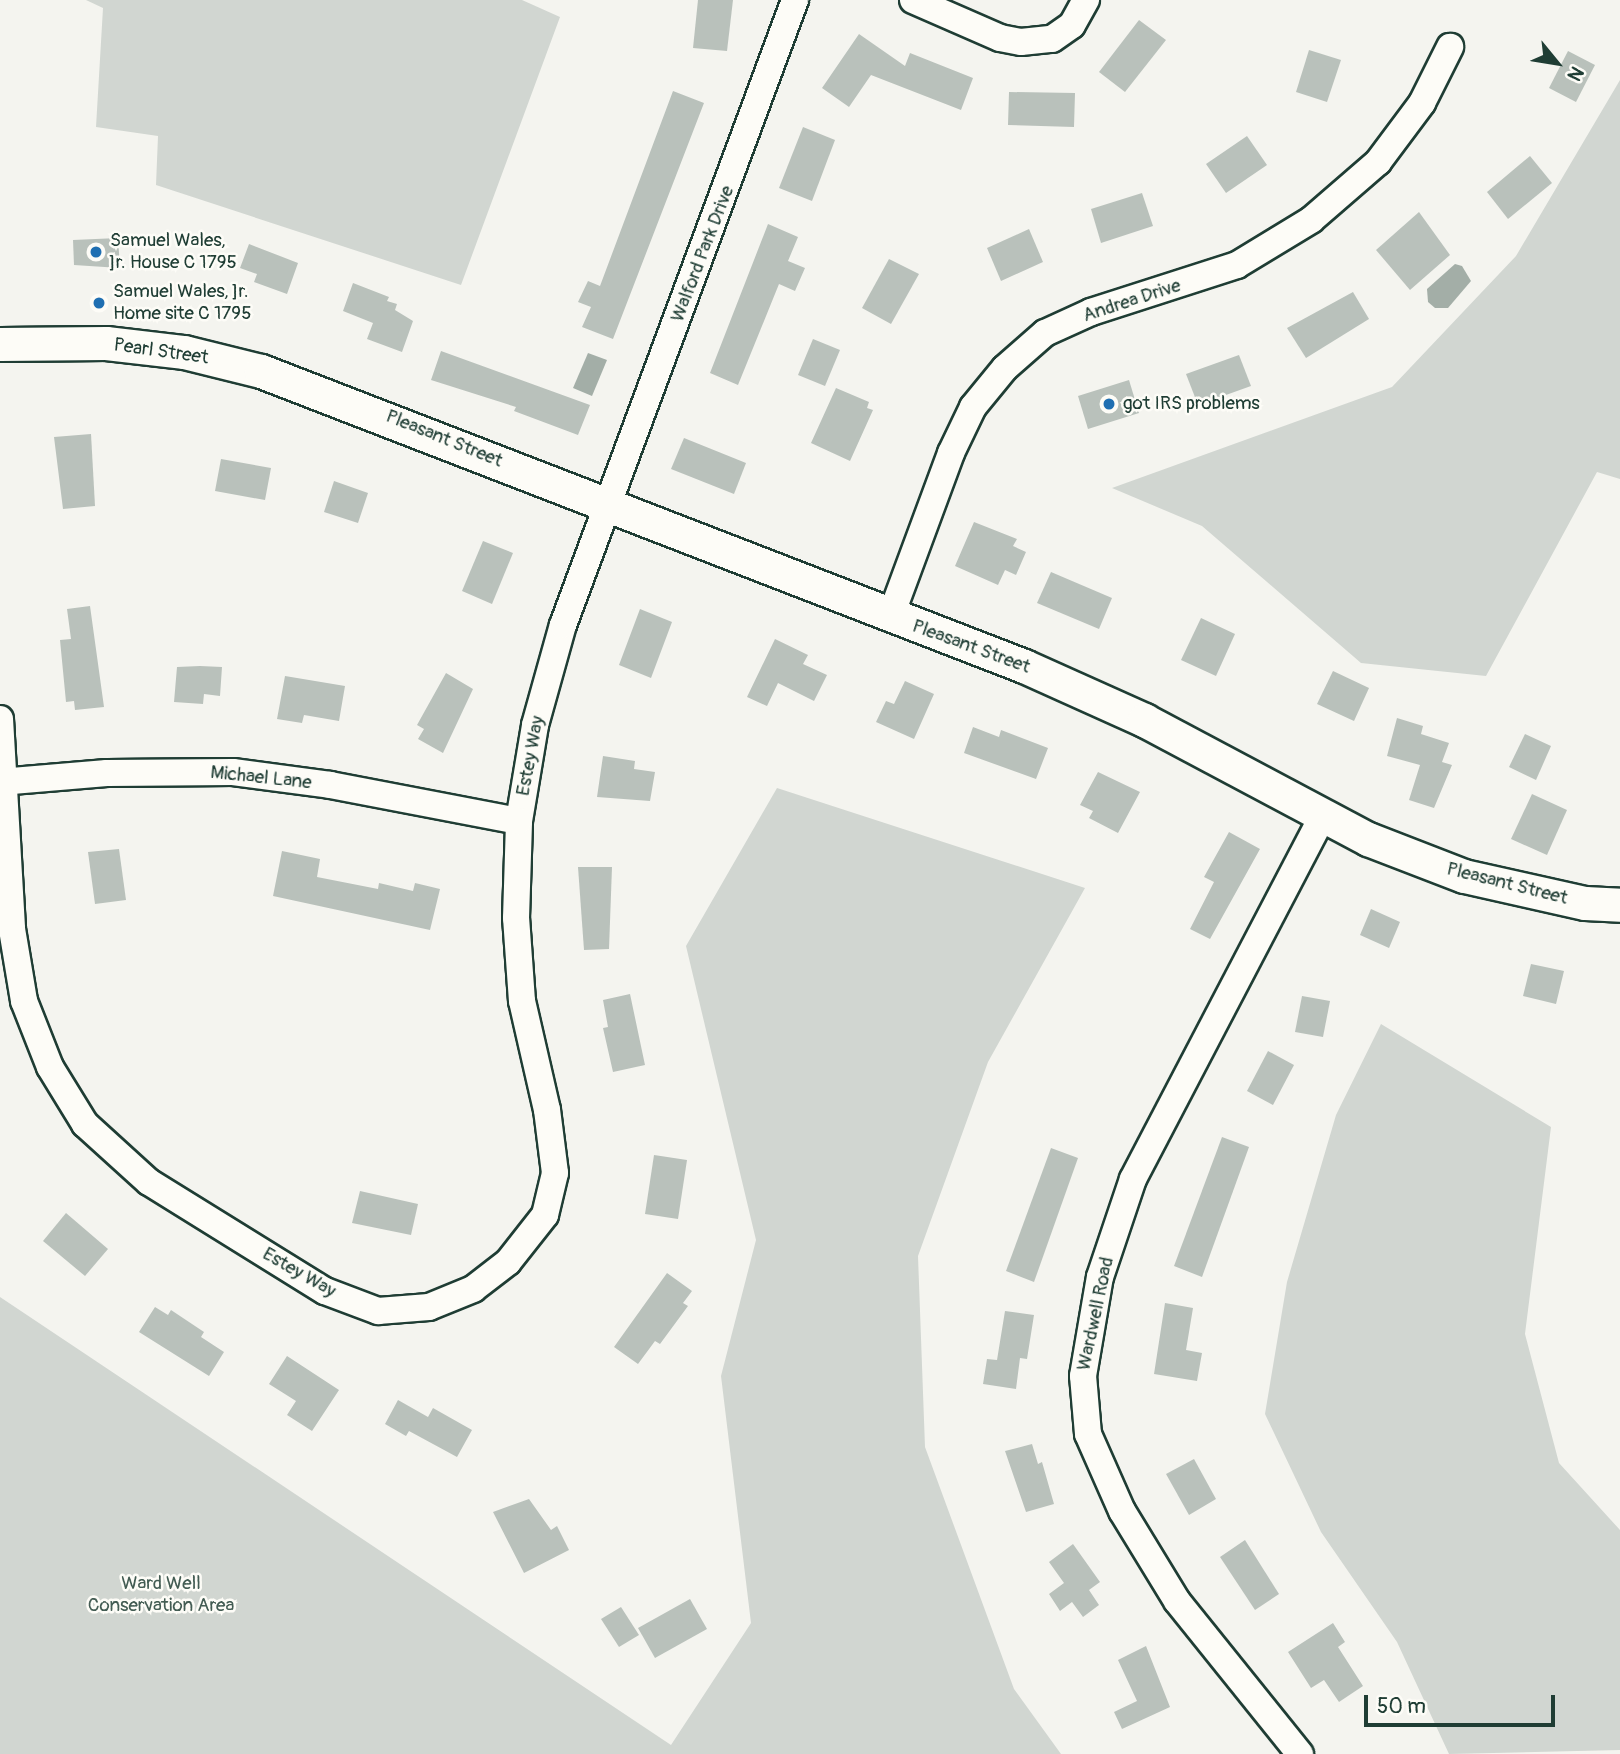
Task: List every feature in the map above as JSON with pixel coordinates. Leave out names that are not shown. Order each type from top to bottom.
[{"type":"main road","name":"Pearl Street","points":[[0,344],[106,343],[184,352],[316,391]]},
{"type":"main road","name":"Pleasant Street","points":[[316,391],[890,618],[1024,666],[1143,720],[1322,816],[1464,876],[1585,903],[1620,905]]},
{"type":"street","name":"Walford Park Drive","points":[[608,506],[795,0]]},
{"type":"street","points":[[914,0],[1000,38],[1021,42],[1052,39],[1072,25],[1086,0]]},
{"type":"street","name":"Andrea Drive","points":[[890,618],[951,453],[973,407],[1005,368],[1045,333],[1091,312],[1237,265],[1311,220],[1378,162],[1422,103],[1450,47]]},
{"type":"street","name":"Estey Way","points":[[0,719],[12,929],[24,1001],[50,1067],[85,1124],[149,1182],[325,1291],[378,1311],[429,1307],[473,1289],[508,1262],[545,1215],[555,1173],[547,1110],[522,1001],[516,918],[519,821],[538,713],[563,625],[608,506]]},
{"type":"street","name":"Michael Lane","points":[[2,782],[107,773],[233,772],[330,785],[519,821]]},
{"type":"street","name":"Wardwell Road","points":[[1300,1754],[1177,1601],[1122,1511],[1088,1434],[1083,1376],[1100,1277],[1133,1179],[1322,816]]},
{"type":"green space","points":[[86,0],[522,0],[560,17],[461,285],[156,185],[158,136],[96,127],[103,8]]},
{"type":"green space","points":[[1620,80],[1620,479],[1597,472],[1486,676],[1361,663],[1202,526],[1112,488],[1392,387],[1516,256]]},
{"type":"green space","name":"Ward Well Conservation Area","points":[[777,788],[1085,888],[988,1062],[918,1256],[925,1447],[1014,1689],[1061,1754],[0,1754],[0,1297],[671,1745],[751,1623],[721,1376],[756,1240],[686,946]]},
{"type":"green space","points":[[1381,1024],[1551,1127],[1525,1334],[1559,1463],[1620,1530],[1620,1750],[1449,1754],[1397,1642],[1321,1532],[1265,1414],[1287,1282],[1336,1115]]},
{"type":"shaded area","points":[[1455,264],[1462,266],[1471,281],[1448,308],[1435,308],[1428,302],[1427,289]]},
{"type":"shaded area","points":[[588,353],[607,360],[592,396],[573,388]]},
{"type":"building","points":[[698,0],[733,0],[727,51],[693,48]]},
{"type":"building","points":[[1139,20],[1166,40],[1125,92],[1099,72]]},
{"type":"building","points":[[859,34],[905,66],[910,53],[973,78],[961,110],[871,75],[849,107],[822,88]]},
{"type":"building","points":[[1309,50],[1341,60],[1327,102],[1296,92]]},
{"type":"building","points":[[1568,51],[1595,65],[1576,102],[1549,88]]},
{"type":"building","points":[[673,91],[704,103],[613,339],[582,327],[591,307],[578,302],[588,281],[600,286]]},
{"type":"building","points":[[1009,92],[1075,93],[1074,127],[1008,125]]},
{"type":"building","points":[[803,127],[835,140],[812,201],[779,188]]},
{"type":"building","points":[[1247,136],[1267,165],[1226,193],[1206,164]]},
{"type":"building","points":[[1530,156],[1552,183],[1508,219],[1487,192]]},
{"type":"building","points":[[1142,193],[1153,226],[1101,243],[1091,209]]},
{"type":"building","points":[[1419,212],[1450,255],[1410,290],[1376,250]]},
{"type":"building","points":[[768,224],[798,237],[788,261],[805,268],[795,291],[779,284],[738,385],[710,373]]},
{"type":"building","points":[[1029,229],[1043,262],[1001,281],[987,248]]},
{"type":"building","name":"Samuel Wales, ]r. House C 1795","points":[[118,238],[120,268],[74,265],[73,240]]},
{"type":"building","points":[[249,244],[298,263],[287,294],[254,282],[257,274],[240,268]]},
{"type":"building","points":[[889,259],[919,274],[891,324],[862,308]]},
{"type":"building","points":[[353,283],[389,297],[387,301],[397,304],[395,310],[413,321],[402,352],[367,339],[373,323],[343,311]]},
{"type":"building","points":[[1353,292],[1369,319],[1306,358],[1287,328]]},
{"type":"building","points":[[813,339],[840,350],[825,386],[798,375]]},
{"type":"building","points":[[441,351],[590,405],[578,435],[514,411],[516,407],[431,380]]},
{"type":"building","points":[[1239,355],[1251,386],[1198,405],[1186,374]]},
{"type":"building","name":"got IRS problems","points":[[1129,380],[1139,413],[1088,429],[1078,396]]},
{"type":"building","points":[[836,388],[869,402],[867,408],[873,410],[850,461],[811,443]]},
{"type":"building","points":[[91,434],[95,506],[63,509],[54,437]]},
{"type":"building","points":[[684,438],[746,463],[734,494],[671,469]]},
{"type":"building","points":[[221,459],[271,468],[265,500],[215,491]]},
{"type":"building","points":[[334,481],[368,493],[358,523],[324,512]]},
{"type":"building","points":[[974,522],[1017,539],[1013,546],[1026,552],[1016,575],[1005,570],[998,585],[955,566]]},
{"type":"building","points":[[483,541],[513,553],[492,604],[462,591]]},
{"type":"building","points":[[1051,572],[1112,598],[1099,629],[1037,603]]},
{"type":"building","points":[[90,606],[104,707],[75,710],[74,701],[66,702],[60,640],[71,639],[67,609]]},
{"type":"building","points":[[640,609],[672,622],[651,678],[619,665]]},
{"type":"building","points":[[1201,618],[1235,634],[1216,676],[1181,660]]},
{"type":"building","points":[[775,639],[808,655],[803,664],[827,675],[814,701],[778,683],[767,706],[747,697]]},
{"type":"building","points":[[177,667],[222,667],[220,696],[204,694],[203,704],[174,702]]},
{"type":"building","points":[[1333,671],[1369,688],[1354,721],[1317,704]]},
{"type":"building","points":[[446,673],[473,689],[443,753],[418,739],[424,729],[417,725]]},
{"type":"building","points":[[285,676],[345,686],[339,721],[304,715],[302,723],[277,719]]},
{"type":"building","points":[[905,681],[934,694],[914,739],[876,722],[886,701],[894,704]]},
{"type":"building","points":[[1397,718],[1423,726],[1421,734],[1449,743],[1442,762],[1452,765],[1434,808],[1409,800],[1420,765],[1387,756]]},
{"type":"building","points":[[973,727],[999,737],[1001,730],[1048,748],[1036,779],[964,753]]},
{"type":"building","points":[[1525,734],[1551,746],[1536,780],[1509,767]]},
{"type":"building","points":[[603,756],[635,761],[634,769],[655,772],[650,801],[597,797]]},
{"type":"building","points":[[1098,772],[1140,792],[1118,833],[1089,818],[1093,811],[1080,805]]},
{"type":"building","points":[[1532,794],[1567,810],[1547,855],[1511,839]]},
{"type":"building","points":[[1229,832],[1260,849],[1210,939],[1190,929],[1214,882],[1204,877]]},
{"type":"building","points":[[119,849],[126,900],[95,904],[88,852]]},
{"type":"building","points":[[282,851],[320,859],[317,877],[378,889],[379,883],[413,891],[415,883],[440,889],[430,930],[273,896]]},
{"type":"building","points":[[578,867],[612,867],[609,949],[584,950]]},
{"type":"building","points":[[1371,909],[1400,922],[1389,948],[1360,935]]},
{"type":"building","points":[[1531,964],[1564,971],[1556,1004],[1523,996]]},
{"type":"building","points":[[630,994],[645,1065],[613,1072],[603,1028],[608,1027],[603,1000]]},
{"type":"building","points":[[1302,996],[1330,1001],[1323,1037],[1295,1032]]},
{"type":"building","points":[[1268,1051],[1294,1065],[1273,1105],[1247,1091]]},
{"type":"building","points":[[1222,1137],[1249,1147],[1202,1277],[1174,1266]]},
{"type":"building","points":[[1051,1148],[1078,1158],[1034,1282],[1006,1271]]},
{"type":"building","points":[[654,1155],[687,1160],[678,1219],[645,1214]]},
{"type":"building","points":[[360,1191],[418,1204],[411,1235],[352,1223]]},
{"type":"building","points":[[66,1213],[108,1249],[85,1276],[43,1241]]},
{"type":"building","points":[[667,1273],[692,1291],[683,1303],[688,1306],[660,1344],[655,1341],[638,1364],[614,1347]]},
{"type":"building","points":[[1165,1303],[1193,1308],[1186,1350],[1202,1353],[1197,1381],[1154,1374]]},
{"type":"building","points":[[155,1307],[168,1315],[171,1310],[204,1332],[201,1337],[224,1352],[209,1376],[139,1332]]},
{"type":"building","points":[[1005,1311],[1034,1315],[1027,1359],[1020,1358],[1016,1389],[983,1384],[987,1359],[997,1360]]},
{"type":"building","points":[[287,1356],[339,1390],[312,1431],[287,1415],[296,1401],[269,1384]]},
{"type":"building","points":[[398,1400],[428,1417],[433,1408],[472,1430],[457,1457],[409,1431],[406,1436],[385,1424]]},
{"type":"building","points":[[1032,1444],[1038,1464],[1042,1462],[1054,1504],[1026,1512],[1005,1451]]},
{"type":"building","points":[[1194,1459],[1216,1499],[1189,1515],[1166,1474]]},
{"type":"building","points":[[529,1499],[551,1530],[557,1526],[569,1550],[524,1573],[493,1512]]},
{"type":"building","points":[[1245,1540],[1279,1594],[1255,1610],[1220,1557]]},
{"type":"building","points":[[1073,1544],[1100,1582],[1089,1590],[1099,1605],[1083,1617],[1072,1602],[1060,1611],[1049,1594],[1064,1583],[1049,1562]]},
{"type":"building","points":[[690,1599],[707,1629],[655,1658],[638,1628]]},
{"type":"building","points":[[621,1607],[639,1635],[619,1647],[601,1619]]},
{"type":"building","points":[[1333,1623],[1345,1642],[1338,1647],[1363,1686],[1339,1702],[1324,1680],[1311,1688],[1288,1652]]},
{"type":"building","points":[[1146,1646],[1170,1707],[1122,1729],[1114,1712],[1137,1701],[1118,1660]]},
{"type":"place","name":"Samuel Wales, ]r. House C 1795","points":[[96,252]]},
{"type":"place","name":"Samuel Wales, ]r. Home site C 1795","points":[[99,303]]},
{"type":"place","name":"got IRS problems","points":[[1109,404]]}]
